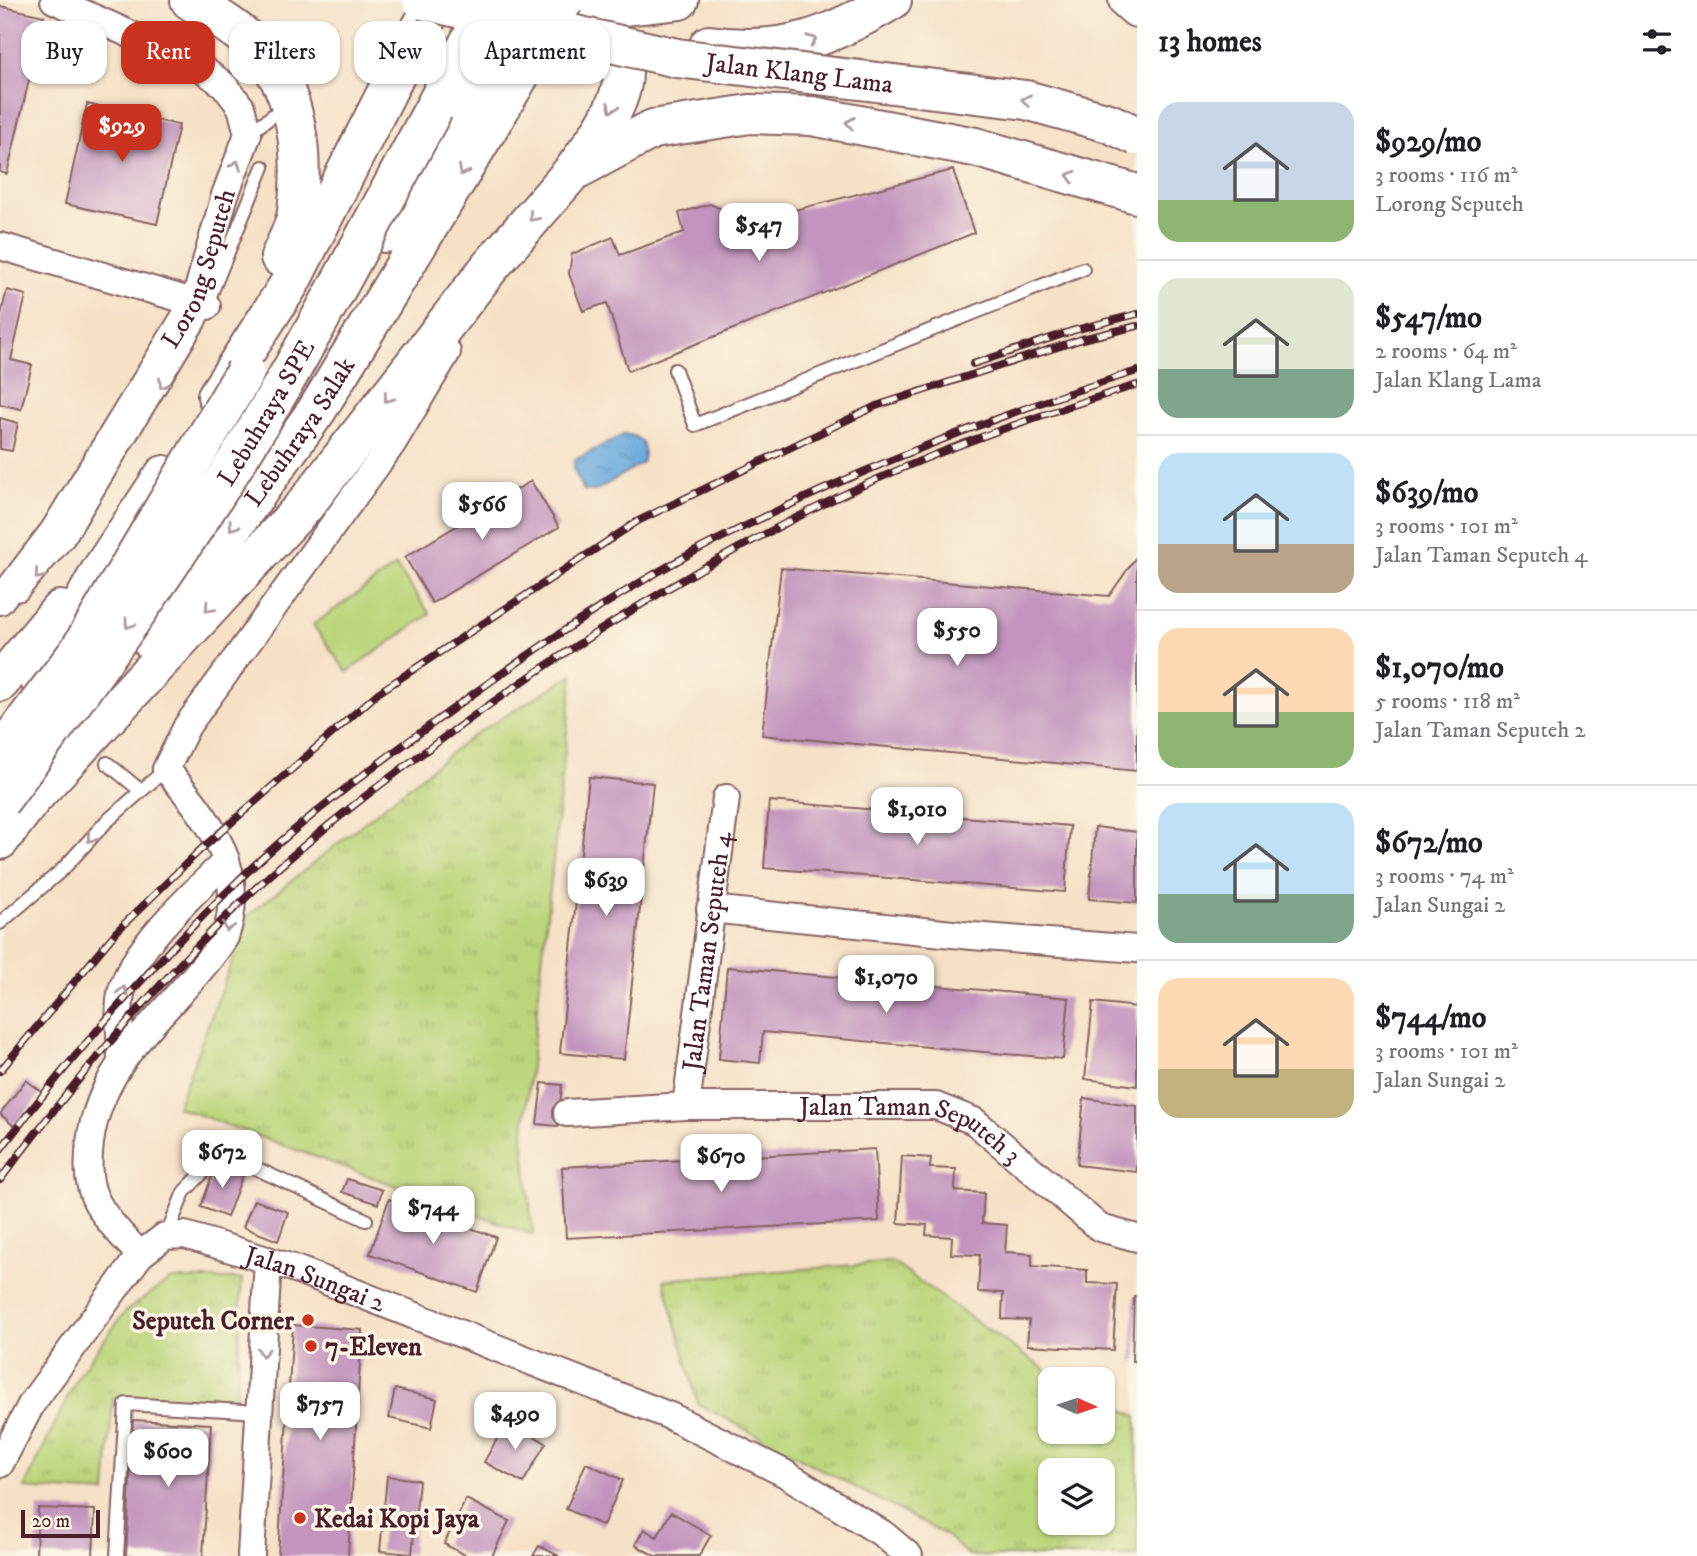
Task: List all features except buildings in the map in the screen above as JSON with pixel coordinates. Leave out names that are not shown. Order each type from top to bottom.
[{"type":"main road","points":[[190,0],[259,51],[287,97],[298,135],[296,214],[243,357]]},
{"type":"main road","name":"Jalan Klang Lama","points":[[422,0],[677,58],[1026,100],[1109,123],[1137,136]]},
{"type":"main road","points":[[40,680],[101,570],[290,283],[406,54],[437,0]]},
{"type":"main road","name":"Lebuhraya SPE","points":[[0,754],[79,651],[245,372],[437,0]]},
{"type":"main road","points":[[456,0],[584,14],[744,50],[800,45],[851,24],[892,0]]},
{"type":"main road","name":"Lebuhraya SPE","points":[[17,798],[95,674],[217,492],[285,381],[492,0]]},
{"type":"main road","name":"Lebuhraya Salak","points":[[0,840],[17,798],[317,410],[482,109],[528,0]]},
{"type":"main road","name":"Lebuhraya Salak","points":[[482,109],[564,0]]},
{"type":"main road","points":[[584,14],[623,6],[679,0]]},
{"type":"main road","points":[[1128,0],[1137,8]]},
{"type":"main road","points":[[17,798],[305,505],[489,268],[572,172],[605,127],[623,82],[620,57],[584,14]]},
{"type":"main road","points":[[0,729],[236,442],[482,109]]},
{"type":"main road","points":[[572,172],[653,129],[750,114],[812,116],[975,147],[1137,194]]},
{"type":"main road","points":[[0,682],[45,625],[101,570]]},
{"type":"street","points":[[54,0],[194,63],[224,85],[241,107],[248,134]]},
{"type":"street","name":"Lorong Seputeh","points":[[2,599],[54,530],[201,303],[225,195],[248,134]]},
{"type":"street","points":[[0,246],[201,303]]},
{"type":"street","points":[[140,1255],[106,1217],[94,1196],[88,1165],[92,1132],[100,1104],[121,1059],[225,937],[230,922],[234,881],[219,839],[166,769],[187,726],[392,444],[447,352],[429,344]]},
{"type":"street","name":"Jalan Taman Seputeh 4","points":[[686,1106],[726,798]]},
{"type":"street","points":[[121,1059],[120,999],[129,967],[187,900],[226,861]]},
{"type":"street","points":[[710,909],[972,936],[1137,949]]},
{"type":"street","name":"Jalan Taman Seputeh 3","points":[[567,1113],[686,1106],[936,1106],[974,1121],[1100,1228],[1137,1238]]},
{"type":"street","name":"Jalan Sungai 2","points":[[165,1236],[185,1235],[268,1260],[670,1416],[784,1473],[883,1534],[909,1556]]},
{"type":"street","points":[[0,1464],[32,1403],[140,1255],[165,1236]]},
{"type":"street","points":[[251,1556],[268,1260]]},
{"type":"lane","points":[[248,134],[275,114]]},
{"type":"lane","points":[[201,303],[264,167]]},
{"type":"lane","points":[[225,195],[232,201],[243,202],[252,197]]},
{"type":"lane","points":[[675,370],[695,425],[1083,269]]},
{"type":"lane","points":[[107,763],[141,791]]},
{"type":"lane","points":[[0,923],[63,869],[105,822],[166,769]]},
{"type":"lane","points":[[165,1236],[184,1192],[215,1160],[232,1157],[366,1220]]},
{"type":"lane","points":[[117,1556],[125,1404],[259,1412]]},
{"type":"green space","points":[[396,566],[430,614],[347,672],[313,625]]},
{"type":"green space","points":[[573,675],[523,1138],[533,1235],[177,1107],[250,914],[472,736]]},
{"type":"green space","points":[[892,1262],[1041,1367],[1038,1367],[1038,1444],[1115,1444],[1115,1406],[1137,1416],[1137,1556],[969,1556],[946,1535],[698,1404],[664,1280]]},
{"type":"green space","points":[[171,1279],[242,1279],[236,1407],[113,1398],[106,1493],[24,1488],[79,1374],[126,1311]]},
{"type":"water","points":[[625,434],[636,437],[642,443],[642,463],[595,491],[584,491],[574,470],[574,460]]},
{"type":"railway","points":[[973,364],[1075,330],[1137,314]]},
{"type":"railway","points":[[0,1071],[117,931],[198,852],[378,693],[638,521],[876,406],[1082,339],[1137,326]]},
{"type":"railway","points":[[0,1150],[116,1008],[243,876],[353,783],[526,657],[645,579],[759,519],[918,449],[1137,371]]},
{"type":"railway","points":[[0,1180],[122,1028],[188,956],[257,887],[330,824],[502,696],[593,635],[686,578],[832,500],[982,436],[1137,385]]},
{"type":"place","name":"Seputeh Corner","points":[[308,1320]]},
{"type":"place","name":"7-Eleven","points":[[311,1346]]},
{"type":"place","name":"Kedai Kopi Jaya","points":[[300,1518]]}]
